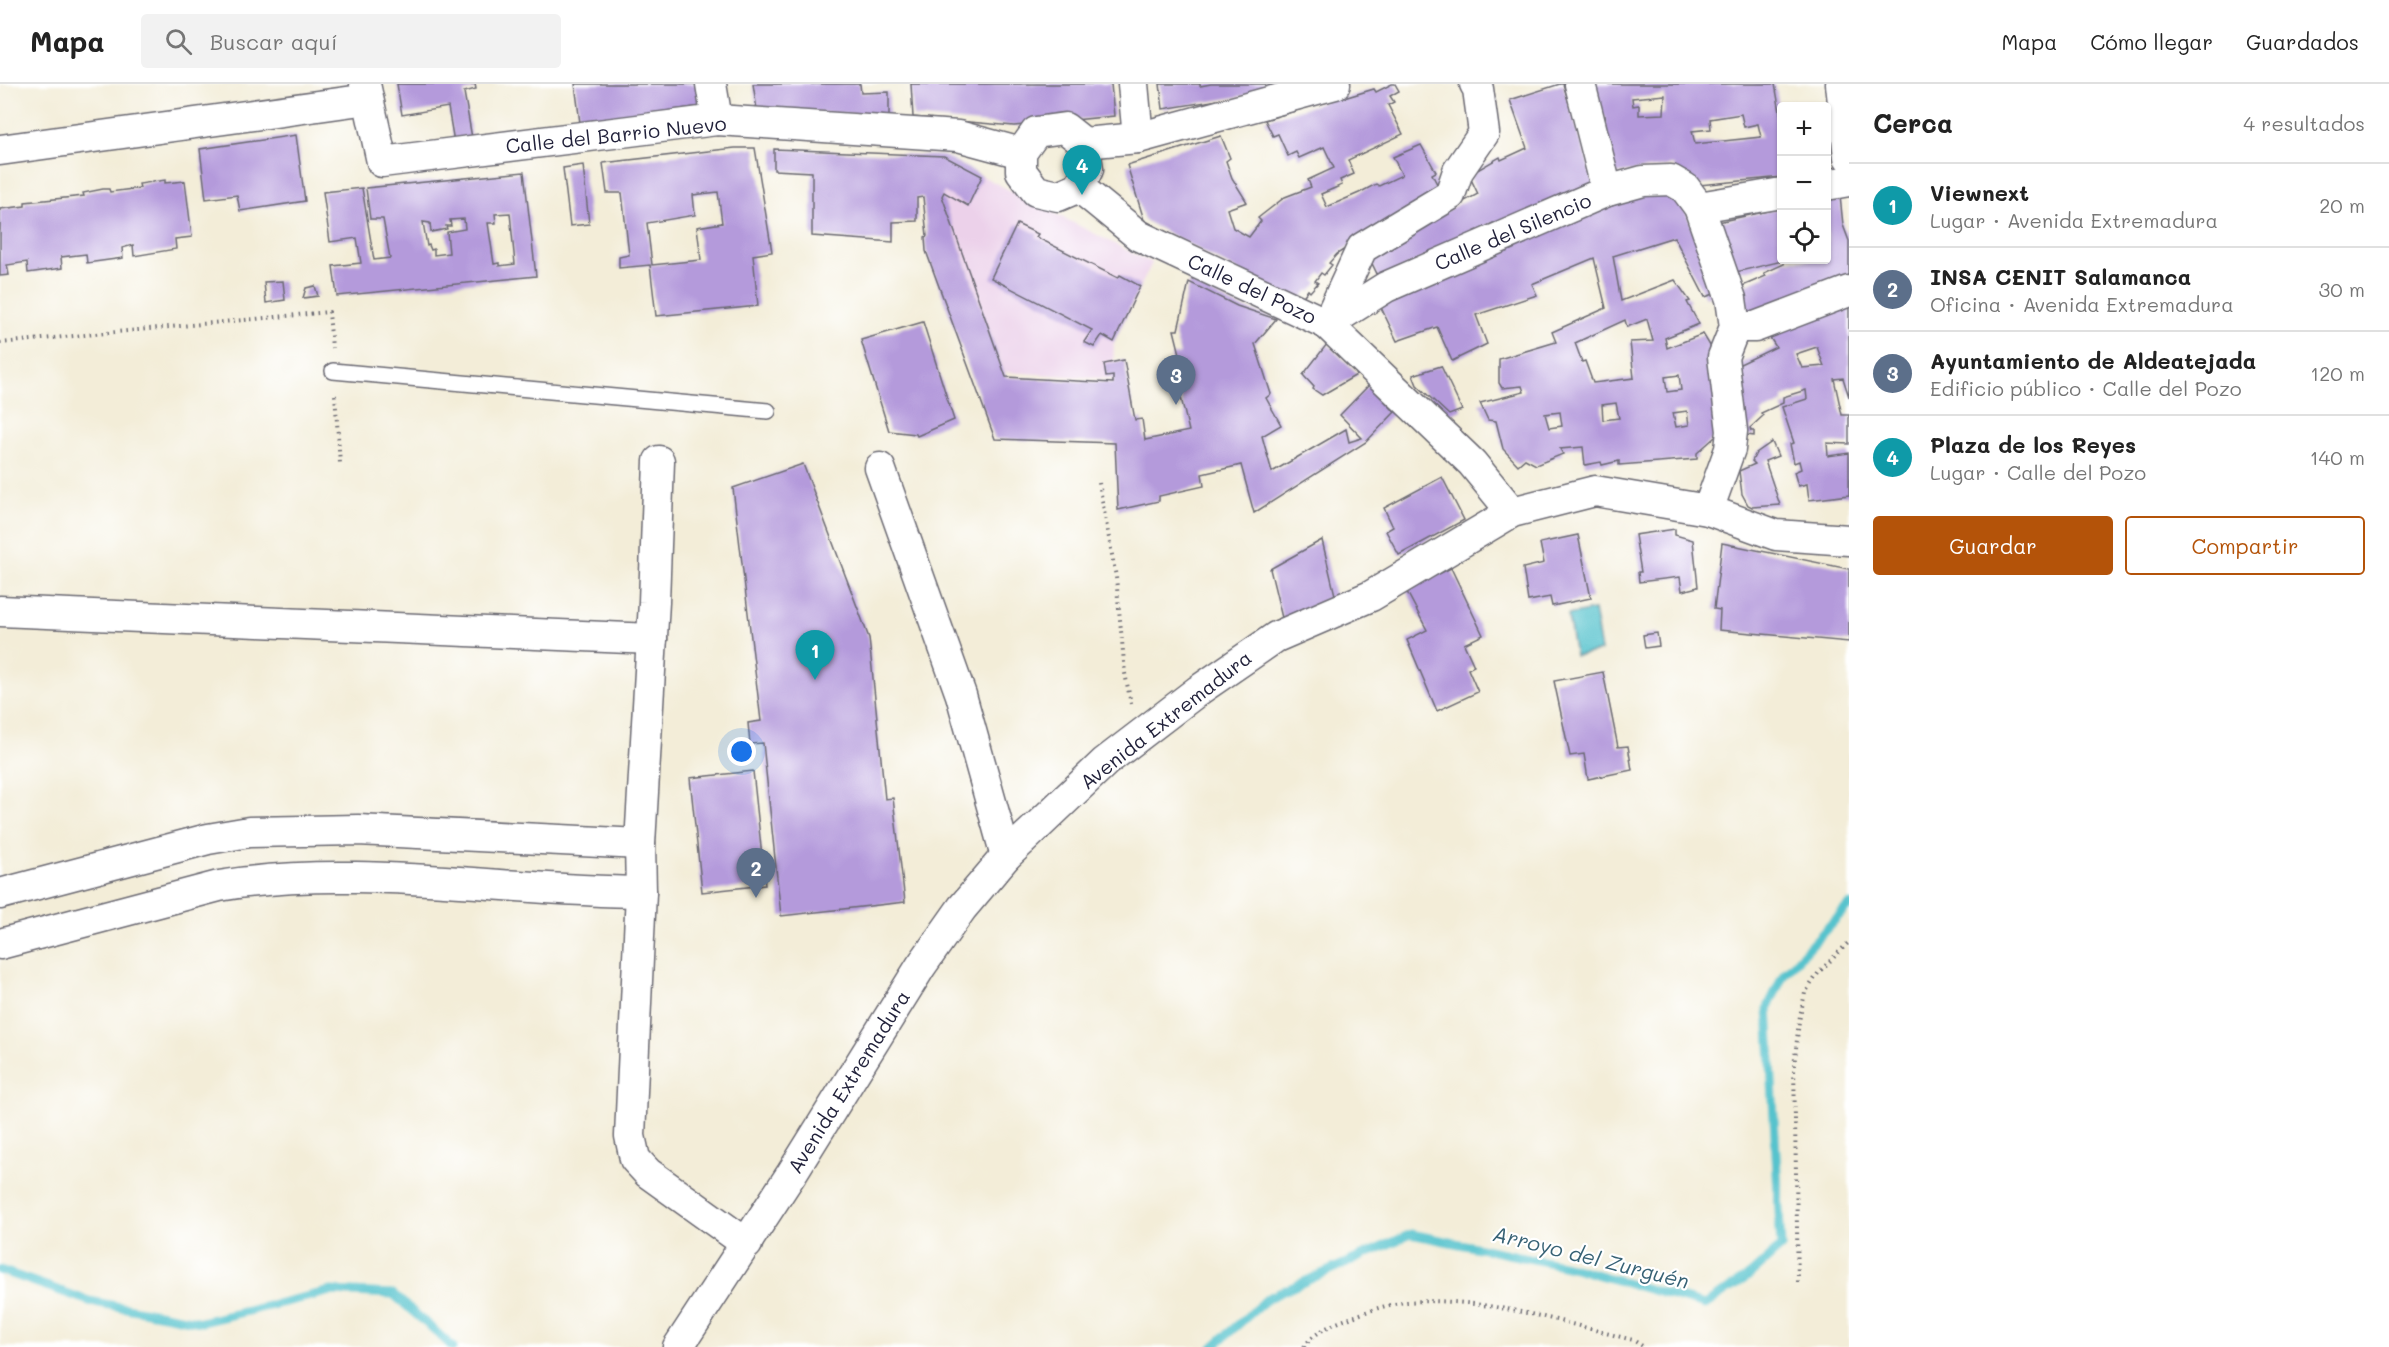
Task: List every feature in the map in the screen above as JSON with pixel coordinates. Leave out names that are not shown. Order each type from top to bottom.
[{"type":"street","points":[[711,84],[717,120]]},
{"type":"street","points":[[1133,84],[1138,138]]},
{"type":"street","points":[[1084,143],[1088,169],[1079,187],[1058,196],[1036,191],[1021,171],[1021,153],[1036,132],[1065,129],[1084,143],[1138,138],[1335,84]]},
{"type":"street","points":[[1580,84],[1607,192]]},
{"type":"street","points":[[1840,84],[1849,157]]},
{"type":"street","points":[[1327,324],[1362,248],[1449,195],[1458,171],[1484,133],[1482,86]]},
{"type":"street","name":"Calle del Barrio Nuevo","points":[[0,150],[367,91],[382,162],[717,120],[958,136],[1021,153]]},
{"type":"street","name":"Calle del Silencio","points":[[1327,324],[1386,287],[1607,192],[1643,181],[1671,180],[1684,188],[1699,207]]},
{"type":"street","points":[[1831,184],[1849,181]]},
{"type":"street","name":"Calle del Pozo","points":[[1079,187],[1140,236],[1327,324],[1472,463],[1512,512]]},
{"type":"street","points":[[1708,510],[1730,449],[1732,431],[1723,357],[1735,327],[1731,299],[1699,207],[1777,194]]},
{"type":"street","points":[[1735,327],[1755,327],[1849,291]]},
{"type":"street","points":[[659,461],[652,639],[640,844],[641,892],[630,1136],[635,1159],[648,1173],[747,1244]]},
{"type":"street","points":[[880,468],[961,695],[1006,856]]},
{"type":"street","name":"Avenida Extremadura","points":[[678,1347],[747,1244],[921,966],[962,908],[1006,856],[1105,762],[1199,690],[1275,637],[1371,596],[1512,512],[1595,491],[1708,510],[1776,535],[1849,540]]},
{"type":"street","points":[[0,611],[652,639]]},
{"type":"street","points":[[0,894],[208,839],[249,832],[358,830],[640,844]]},
{"type":"street","points":[[0,944],[219,886],[248,882],[359,878],[594,892],[641,892]]},
{"type":"lane","points":[[333,371],[768,411]]},
{"type":"path","points":[[0,343],[329,312]]},
{"type":"path","points":[[1099,483],[1116,577],[1125,673],[1139,737]]},
{"type":"path","points":[[1798,1282],[1794,1067],[1799,1021],[1805,993],[1819,972],[1849,942]]},
{"type":"path","points":[[1304,1347],[1309,1340],[1333,1323],[1373,1309],[1407,1302],[1443,1302],[1526,1313],[1633,1340],[1644,1347]]},
{"type":"shaded area","points":[[982,176],[1152,263],[1114,341],[1113,379],[1005,372],[942,196],[944,192]]},
{"type":"water","points":[[1594,610],[1601,651],[1575,656],[1568,615]]},
{"type":"building","points":[[397,84],[475,84],[476,89],[464,92],[472,138],[454,142],[448,107],[402,115]]},
{"type":"building","points":[[575,84],[698,84],[701,106],[580,123]]},
{"type":"building","points":[[753,84],[860,84],[861,93],[889,92],[889,116],[757,109]]},
{"type":"building","points":[[911,84],[1111,84],[1114,116],[1014,126],[913,117]]},
{"type":"building","points":[[1160,84],[1200,84],[1200,86],[1290,84],[1243,96],[1163,109]]},
{"type":"building","points":[[1395,84],[1399,91],[1390,96],[1394,102],[1388,105],[1403,134],[1348,160],[1354,174],[1340,180],[1342,185],[1321,194],[1327,207],[1376,184],[1379,186],[1402,175],[1393,157],[1421,145],[1436,172],[1432,174],[1441,192],[1377,228],[1337,254],[1329,263],[1332,265],[1324,275],[1321,273],[1315,281],[1318,283],[1310,292],[1308,290],[1298,303],[1144,220],[1127,165],[1221,136],[1230,158],[1226,161],[1232,178],[1247,202],[1227,209],[1233,228],[1249,237],[1261,221],[1258,218],[1285,197],[1311,187],[1308,180],[1334,168],[1324,147],[1299,158],[1296,152],[1288,156],[1278,134],[1273,136],[1265,120],[1318,104],[1342,92],[1344,98],[1374,89],[1376,92]]},
{"type":"building","points":[[1563,84],[1596,189],[1497,230],[1493,223],[1380,280],[1367,253],[1478,194],[1470,177],[1474,172],[1500,157],[1501,160],[1527,148],[1510,100]]},
{"type":"building","points":[[1595,84],[1775,84],[1778,102],[1777,177],[1699,185],[1678,175],[1673,165],[1610,175],[1605,116],[1600,117]],"holes":[[[1665,95],[1664,114],[1639,115],[1639,105],[1633,106],[1632,98]],[[1741,114],[1744,127],[1758,124],[1761,137],[1695,144],[1692,131],[1711,129],[1710,119]]]},
{"type":"building","points":[[296,135],[305,201],[240,211],[237,195],[206,199],[200,149]]},
{"type":"building","points":[[735,148],[755,148],[772,252],[753,255],[758,306],[656,316],[650,265],[619,268],[619,257],[629,255],[622,193],[607,193],[603,163]],"holes":[[[718,192],[722,223],[697,227],[701,260],[652,265],[647,223],[695,215],[693,195]]]},
{"type":"building","points":[[774,149],[944,156],[982,176],[968,206],[944,192],[942,196],[1006,377],[1113,383],[1113,376],[1106,377],[1104,364],[1124,360],[1135,420],[1142,419],[1145,440],[1189,431],[1171,356],[1180,354],[1174,330],[1178,330],[1189,282],[1237,306],[1276,319],[1255,344],[1271,394],[1266,398],[1281,425],[1262,436],[1272,472],[1346,429],[1349,442],[1362,438],[1340,415],[1369,385],[1395,412],[1366,442],[1254,513],[1241,465],[1202,474],[1204,486],[1159,496],[1159,501],[1118,510],[1115,443],[995,439],[926,251],[925,237],[927,236],[923,197],[917,198],[917,221],[893,222],[893,242],[812,236],[812,172],[774,170]]},
{"type":"building","points":[[583,165],[589,224],[570,226],[563,168]]},
{"type":"building","points":[[524,172],[536,276],[337,296],[333,266],[361,263],[357,238],[330,242],[323,192],[362,188],[374,260],[390,258],[383,219],[370,219],[366,188]],"holes":[[[510,213],[515,264],[499,266],[499,263],[494,264],[488,223],[496,223],[495,214]],[[464,219],[465,229],[447,232],[449,253],[434,255],[434,249],[431,250],[429,245],[427,246],[423,222],[430,223],[431,232],[447,229],[446,226],[451,226],[450,220]]]},
{"type":"building","points":[[165,180],[165,183],[185,181],[192,237],[175,239],[176,249],[134,256],[133,245],[122,248],[123,258],[87,263],[86,254],[61,257],[62,268],[28,273],[27,262],[7,265],[9,275],[0,276],[0,209],[25,206],[25,202],[84,196],[83,193],[103,189],[109,189],[110,192],[140,188],[139,184]]},
{"type":"building","points":[[1675,186],[1720,292],[1705,297],[1674,237],[1613,256],[1621,301],[1675,280],[1690,301],[1687,302],[1699,324],[1665,338],[1667,348],[1703,334],[1712,349],[1723,430],[1697,453],[1697,459],[1619,465],[1619,461],[1602,465],[1601,462],[1585,465],[1583,447],[1560,449],[1563,454],[1536,465],[1525,459],[1518,465],[1503,449],[1496,421],[1488,420],[1480,403],[1524,392],[1522,386],[1502,388],[1499,383],[1499,359],[1556,342],[1552,332],[1606,308],[1594,258],[1532,284],[1537,295],[1476,315],[1487,344],[1452,361],[1437,327],[1397,341],[1377,299],[1600,202]],"holes":[[[1647,319],[1653,341],[1630,342],[1634,378],[1593,383],[1575,343],[1625,320],[1627,327]],[[1679,375],[1681,390],[1667,392],[1665,377]],[[1616,403],[1619,418],[1603,420],[1602,405]],[[1687,411],[1689,425],[1676,427],[1673,413]],[[1560,412],[1562,426],[1549,428],[1545,414]]]},
{"type":"building","points":[[1840,196],[1843,225],[1849,241],[1849,279],[1751,317],[1738,288],[1766,276],[1764,273],[1784,264],[1831,264],[1831,198]]},
{"type":"building","points":[[1777,209],[1777,262],[1732,273],[1709,224]]},
{"type":"building","points":[[1017,224],[1038,234],[1036,237],[1118,278],[1120,275],[1140,286],[1114,342],[1102,335],[1094,347],[1084,342],[1092,330],[991,278]]},
{"type":"building","points":[[283,281],[285,300],[266,303],[264,282]]},
{"type":"building","points":[[315,286],[318,296],[303,298],[306,288]]},
{"type":"building","points":[[1849,301],[1849,397],[1843,378],[1834,379],[1842,415],[1849,415],[1849,444],[1827,443],[1828,456],[1849,453],[1849,495],[1809,500],[1807,484],[1798,486],[1794,472],[1801,469],[1799,461],[1794,463],[1790,444],[1794,443],[1782,407],[1807,399],[1806,390],[1783,397],[1783,403],[1761,413],[1763,416],[1750,428],[1754,431],[1754,436],[1747,435],[1736,366],[1776,347],[1767,333]],"holes":[[[1817,347],[1824,366],[1802,368],[1796,354]]]},
{"type":"building","points":[[923,322],[954,420],[917,436],[889,431],[861,340]]},
{"type":"building","points":[[1327,344],[1358,374],[1322,395],[1313,389],[1314,387],[1303,375]]},
{"type":"building","points":[[1441,366],[1462,410],[1449,415],[1417,385],[1413,375]]},
{"type":"building","points":[[1772,442],[1778,456],[1765,461],[1780,505],[1752,507],[1748,505],[1742,494],[1739,471],[1755,464],[1752,461],[1756,453]]},
{"type":"building","points":[[803,464],[869,638],[885,799],[893,798],[905,902],[781,916],[763,743],[750,744],[748,723],[761,721],[733,488]]},
{"type":"building","points":[[1442,477],[1464,520],[1399,555],[1386,531],[1393,527],[1384,508]]},
{"type":"building","points":[[1675,529],[1675,535],[1693,540],[1698,587],[1682,591],[1680,577],[1639,582],[1638,572],[1641,572],[1635,535]]},
{"type":"building","points":[[1578,535],[1591,598],[1552,606],[1550,597],[1528,601],[1523,568],[1544,563],[1540,543]]},
{"type":"building","points":[[1322,540],[1335,595],[1283,622],[1270,569]]},
{"type":"building","points":[[1722,543],[1849,569],[1849,642],[1719,630],[1720,610],[1714,609]]},
{"type":"building","points":[[1451,568],[1483,635],[1464,644],[1474,666],[1468,669],[1478,692],[1437,711],[1407,640],[1427,630],[1406,590]]},
{"type":"building","points":[[1657,633],[1659,646],[1645,648],[1643,635]]},
{"type":"building","points":[[1603,672],[1618,747],[1628,746],[1632,770],[1588,779],[1584,754],[1570,756],[1554,681]]},
{"type":"building","points":[[753,771],[765,885],[702,892],[690,778]]},
{"type":"waterway","name":"Arroyo del Zurguén","points":[[1213,1347],[1268,1298],[1411,1234],[1567,1266],[1705,1305],[1750,1275],[1781,1247],[1768,1007],[1784,974],[1849,905]]},
{"type":"waterway","name":"Arroyo del Zurguén","points":[[0,1270],[89,1301],[201,1322],[331,1291],[393,1294],[453,1347]]},
{"type":"place","name":"Plaza de los Reyes","points":[[1082,195]]},
{"type":"place","name":"Ayuntamiento de Aldeatejada","points":[[1176,405]]},
{"type":"place","name":"Viewnext","points":[[815,680]]},
{"type":"place","name":"INSA CENIT Salamanca","points":[[756,898]]}]
